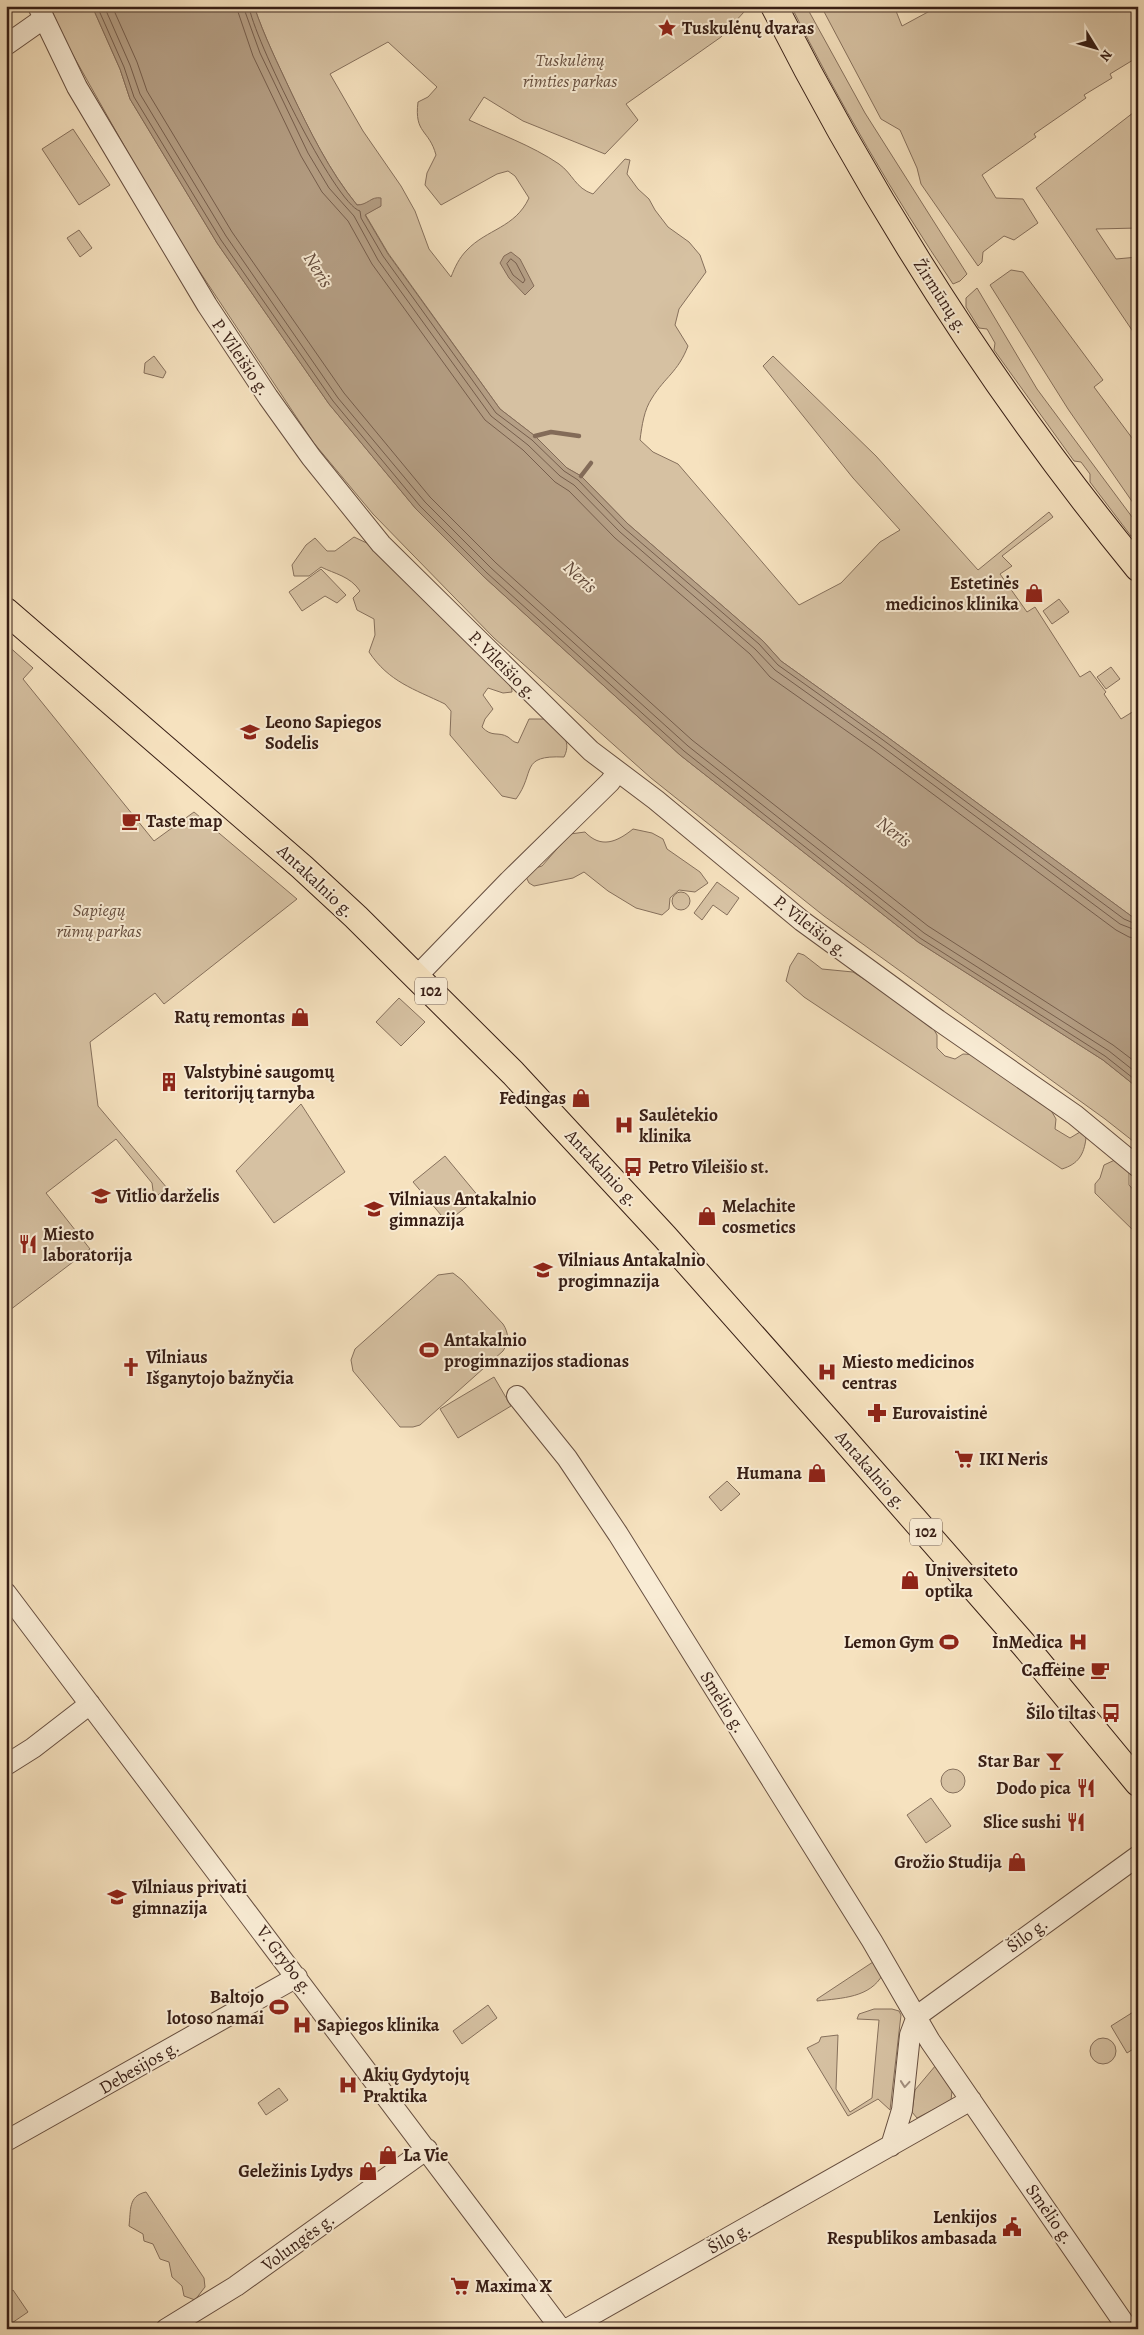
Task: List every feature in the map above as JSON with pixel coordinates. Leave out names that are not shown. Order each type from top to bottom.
[{"type":"main road","name":"Žirmūnų g.","points":[[774,6],[858,162],[944,302],[1044,448],[1138,568]]},
{"type":"main road","name":"Antakalnio g.","points":[[6,611],[243,814],[356,917],[577,1140],[666,1237],[938,1546],[1138,1782]]},
{"type":"street","points":[[6,45],[41,12]]},
{"type":"street","name":"P. Vileišio g.","points":[[41,12],[80,94],[207,305],[268,397],[311,457],[381,544],[591,752],[656,800],[802,921],[938,1020],[1075,1115],[1138,1167]]},
{"type":"street","points":[[416,977],[509,880],[610,782],[617,772]]},
{"type":"street","name":"Smėlio g.","points":[[516,1396],[567,1458],[618,1534],[917,2016]]},
{"type":"street","name":"V. Grybo g.","points":[[6,1593],[561,2329]]},
{"type":"street","points":[[6,1765],[90,1704]]},
{"type":"street","name":"Šilo g.","points":[[917,2016],[1138,1856]]},
{"type":"street","name":"Debesijos g.","points":[[6,2141],[297,1977]]},
{"type":"street","points":[[917,2016],[930,2041],[971,2100]]},
{"type":"street","points":[[891,2146],[902,2110],[910,2035],[917,2016]]},
{"type":"street","points":[[908,2058],[917,2047],[930,2041]]},
{"type":"street","name":"Smėlio g.","points":[[971,2100],[1128,2329]]},
{"type":"street","name":"Šilo g.","points":[[567,2329],[971,2100]]},
{"type":"street","points":[[902,2110],[907,2121],[914,2125],[924,2126]]},
{"type":"street","name":"Volungės g.","points":[[166,2329],[240,2283],[427,2149]]},
{"type":"green space","points":[[50,6],[92,6],[120,69],[130,99],[217,243],[329,404],[416,509],[483,576],[680,755],[918,942],[1103,1060],[1138,1088],[1138,1145],[1105,1119],[824,916],[651,778],[494,638],[373,514],[313,442],[170,227],[65,41]]},
{"type":"green space","name":"Tuskulėnų rimties parkas","points":[[254,6],[741,6],[744,12],[721,37],[626,104],[638,120],[605,154],[523,121],[484,97],[469,120],[526,145],[548,157],[564,168],[578,185],[593,194],[625,159],[630,160],[627,174],[638,189],[649,199],[668,227],[689,242],[700,255],[706,272],[679,309],[675,325],[688,346],[676,368],[649,403],[640,440],[653,452],[678,464],[799,605],[841,583],[880,542],[900,530],[853,478],[763,366],[773,356],[876,456],[978,570],[1049,512],[1053,517],[1002,556],[1012,566],[1000,574],[1027,612],[1035,607],[1080,677],[1090,671],[1106,692],[1104,694],[1121,719],[1134,711],[1138,716],[1138,921],[781,661],[763,641],[628,524],[581,476],[567,468],[535,436],[500,409],[388,253],[365,214],[381,206],[373,199],[365,205],[357,205],[329,164],[298,107],[271,50]],"holes":[[[388,42],[437,87],[428,97],[418,102],[417,112],[420,126],[430,140],[436,155],[427,173],[425,185],[441,205],[497,174],[508,171],[515,176],[529,198],[523,208],[509,222],[483,237],[467,250],[451,277],[429,249],[415,211],[401,186],[363,131],[330,74]]]},
{"type":"green space","points":[[791,6],[806,6],[865,113],[967,274],[960,281],[953,284],[888,182],[828,77]]},
{"type":"green space","points":[[821,6],[894,6],[902,26],[939,6],[1138,6],[1138,57],[1110,74],[1112,78],[1084,95],[1086,98],[1034,134],[1036,137],[982,175],[996,198],[1023,199],[1038,223],[1014,240],[1004,236],[983,252],[982,262],[978,266],[921,184],[917,168],[900,130],[881,119]]},
{"type":"green space","points":[[1138,109],[1138,228],[1096,229],[1116,259],[1138,257],[1138,339],[1036,188]]},
{"type":"green space","points":[[73,129],[110,185],[79,205],[42,149]]},
{"type":"green space","points":[[79,230],[92,248],[80,257],[67,238]]},
{"type":"green space","points":[[1011,270],[1023,272],[1103,380],[1094,387],[1138,446],[1138,510],[1068,409],[990,285]]},
{"type":"green space","points":[[977,288],[1037,389],[1138,525],[1138,537],[1131,536],[1090,482],[1090,474],[1081,462],[1074,461],[994,350],[995,343],[987,329],[979,328],[966,307],[966,298]]},
{"type":"green space","points":[[154,356],[166,372],[163,378],[144,373],[145,363]]},
{"type":"green space","points":[[354,537],[371,545],[511,680],[512,692],[503,693],[488,688],[483,695],[493,709],[485,719],[482,727],[489,732],[504,735],[518,743],[529,719],[546,719],[566,740],[567,745],[564,757],[550,757],[534,762],[516,799],[502,796],[450,735],[451,711],[445,704],[394,678],[385,671],[369,652],[375,635],[374,619],[357,610],[353,598],[360,591],[356,586],[342,576],[321,567],[309,576],[294,576],[292,565],[306,545],[315,538],[327,551],[335,551]]},
{"type":"green space","points":[[321,569],[346,595],[337,603],[325,596],[302,611],[289,592]]},
{"type":"green space","points":[[1059,599],[1069,612],[1052,624],[1043,611]]},
{"type":"green space","name":"Sapiegų rūmų parkas","points":[[6,644],[33,668],[23,679],[154,841],[194,812],[297,899],[164,1004],[155,993],[90,1042],[98,1106],[167,1188],[154,1198],[152,1183],[116,1139],[46,1193],[90,1249],[10,1310],[6,1306]]},
{"type":"green space","points":[[1111,667],[1120,679],[1106,689],[1097,677]]},
{"type":"green space","points":[[633,829],[652,833],[663,839],[667,849],[700,872],[708,883],[695,892],[679,890],[670,898],[669,909],[662,915],[636,908],[608,891],[584,872],[573,878],[534,886],[529,883],[526,877],[532,869],[542,866],[570,834],[585,832],[597,841],[609,842]]},
{"type":"green space","points":[[717,882],[739,898],[727,915],[713,905],[702,920],[694,913]]},
{"type":"green space","points":[[681,892],[687,895],[690,901],[687,907],[681,910],[675,907],[672,901],[675,895]]},
{"type":"green space","points":[[798,953],[804,955],[822,969],[853,972],[929,1021],[937,1035],[937,1048],[945,1056],[955,1059],[963,1054],[980,1055],[1048,1105],[1056,1119],[1055,1129],[1070,1138],[1080,1132],[1086,1138],[1082,1154],[1072,1164],[1062,1169],[804,997],[786,981],[790,966]]},
{"type":"green space","points":[[399,998],[425,1022],[401,1046],[376,1022]]},
{"type":"green space","points":[[301,1104],[345,1172],[274,1223],[236,1171]]},
{"type":"green space","points":[[445,1156],[479,1197],[447,1222],[413,1182]]},
{"type":"green space","points":[[1117,1159],[1129,1167],[1129,1185],[1138,1195],[1138,1235],[1095,1193],[1095,1184],[1100,1178],[1104,1165]]},
{"type":"green space","name":"Antakalnio progimnazijos stadionas","points":[[453,1273],[462,1280],[503,1324],[508,1338],[506,1344],[503,1351],[420,1425],[400,1427],[353,1371],[351,1360],[355,1349],[438,1275]]},
{"type":"green space","points":[[494,1377],[511,1406],[458,1438],[440,1409]]},
{"type":"green space","points":[[727,1481],[740,1494],[721,1511],[709,1497]]},
{"type":"green space","points":[[953,1769],[962,1772],[965,1781],[962,1790],[953,1793],[944,1790],[941,1781],[944,1772]]},
{"type":"green space","points":[[931,1798],[951,1826],[926,1843],[907,1815]]},
{"type":"green space","points":[[876,1960],[883,1974],[871,1988],[855,1995],[817,2001],[817,1999]]},
{"type":"green space","points":[[488,2005],[497,2018],[462,2044],[453,2031]]},
{"type":"green space","points":[[874,2009],[892,2009],[899,2011],[901,2015],[890,2110],[878,2099],[848,2116],[807,2048],[819,2042],[821,2037],[838,2035],[836,2089],[850,2112],[872,2098],[879,2020],[857,2019],[859,2014]]},
{"type":"green space","points":[[1138,2009],[1138,2046],[1127,2053],[1111,2026]]},
{"type":"green space","points":[[1103,2038],[1112,2042],[1116,2051],[1112,2060],[1103,2064],[1094,2060],[1090,2051],[1094,2042]]},
{"type":"green space","points":[[936,2065],[952,2090],[951,2101],[917,2118],[912,2112],[915,2090]]},
{"type":"green space","points":[[279,2088],[288,2100],[266,2115],[258,2103]]},
{"type":"green space","points":[[146,2192],[204,2278],[205,2287],[195,2300],[184,2296],[182,2286],[172,2277],[169,2262],[160,2259],[153,2244],[144,2241],[143,2234],[129,2226],[133,2200]]},
{"type":"green space","points":[[13,2290],[28,2312],[6,2327],[6,2295]]},
{"type":"water","name":"Neris","points":[[92,6],[254,6],[291,92],[329,165],[357,205],[364,204],[375,198],[381,198],[381,206],[365,215],[388,254],[500,409],[535,436],[567,468],[581,476],[628,524],[763,641],[781,661],[1138,921],[1138,1088],[1103,1060],[918,942],[680,755],[483,576],[416,509],[329,404],[217,243],[130,99],[120,69]]},
{"type":"water","points":[[511,252],[520,259],[534,286],[525,295],[509,278],[500,263],[504,256]]},
{"type":"waterway","points":[[535,436],[551,432],[579,436]]},
{"type":"waterway","points":[[581,476],[591,463]]},
{"type":"place","name":"Tuskulėnų dvaras","points":[[667,28]]},
{"type":"place","name":"Estetinės medicinos klinika","points":[[1034,593]]},
{"type":"place","name":"Leono Sapiegos Sodelis","points":[[250,732]]},
{"type":"place","name":"Taste map","points":[[131,821]]},
{"type":"place","name":"Ratų remontas","points":[[300,1017]]},
{"type":"place","name":"Valstybinė saugomų teritorijų tarnyba","points":[[169,1082]]},
{"type":"place","name":"Fedingas","points":[[581,1098]]},
{"type":"place","name":"Saulėtekio klinika","points":[[624,1125]]},
{"type":"place","name":"Petro Vileišio st.","points":[[633,1167]]},
{"type":"place","name":"Vitlio darželis","points":[[101,1196]]},
{"type":"place","name":"Vilniaus Antakalnio gimnazija","points":[[374,1209]]},
{"type":"place","name":"Melachite cosmetics","points":[[707,1216]]},
{"type":"place","name":"Miesto laboratorija","points":[[28,1244]]},
{"type":"place","name":"Vilniaus Antakalnio progimnazija","points":[[543,1270]]},
{"type":"place","name":"Antakalnio progimnazijos stadionas","points":[[429,1350]]},
{"type":"place","name":"Vilniaus Išganytojo bažnyčia","points":[[131,1367]]},
{"type":"place","name":"Miesto medicinos centras","points":[[827,1372]]},
{"type":"place","name":"Eurovaistinė","points":[[877,1413]]},
{"type":"place","name":"IKI Neris","points":[[964,1459]]},
{"type":"place","name":"Humana","points":[[817,1473]]},
{"type":"place","name":"Universiteto optika","points":[[910,1580]]},
{"type":"place","name":"Lemon Gym","points":[[949,1642]]},
{"type":"place","name":"InMedica","points":[[1078,1642]]},
{"type":"place","name":"Caffeine","points":[[1100,1670]]},
{"type":"place","name":"Šilo tiltas","points":[[1111,1713]]},
{"type":"place","name":"Star Bar","points":[[1055,1761]]},
{"type":"place","name":"Dodo pica","points":[[1086,1788]]},
{"type":"place","name":"Slice sushi","points":[[1076,1822]]},
{"type":"place","name":"Grožio Studija","points":[[1017,1862]]},
{"type":"place","name":"Vilniaus privati gimnazija","points":[[117,1897]]},
{"type":"place","name":"Baltojo lotoso namai","points":[[279,2007]]},
{"type":"place","name":"Sapiegos klinika","points":[[302,2025]]},
{"type":"place","name":"Akių Gydytojų Praktika","points":[[348,2085]]},
{"type":"place","name":"La Vie","points":[[388,2155]]},
{"type":"place","name":"Geležinis Lydys","points":[[368,2171]]},
{"type":"place","name":"Lenkijos Respublikos ambasada","points":[[1012,2227]]},
{"type":"place","name":"Maxima X","points":[[460,2286]]}]
